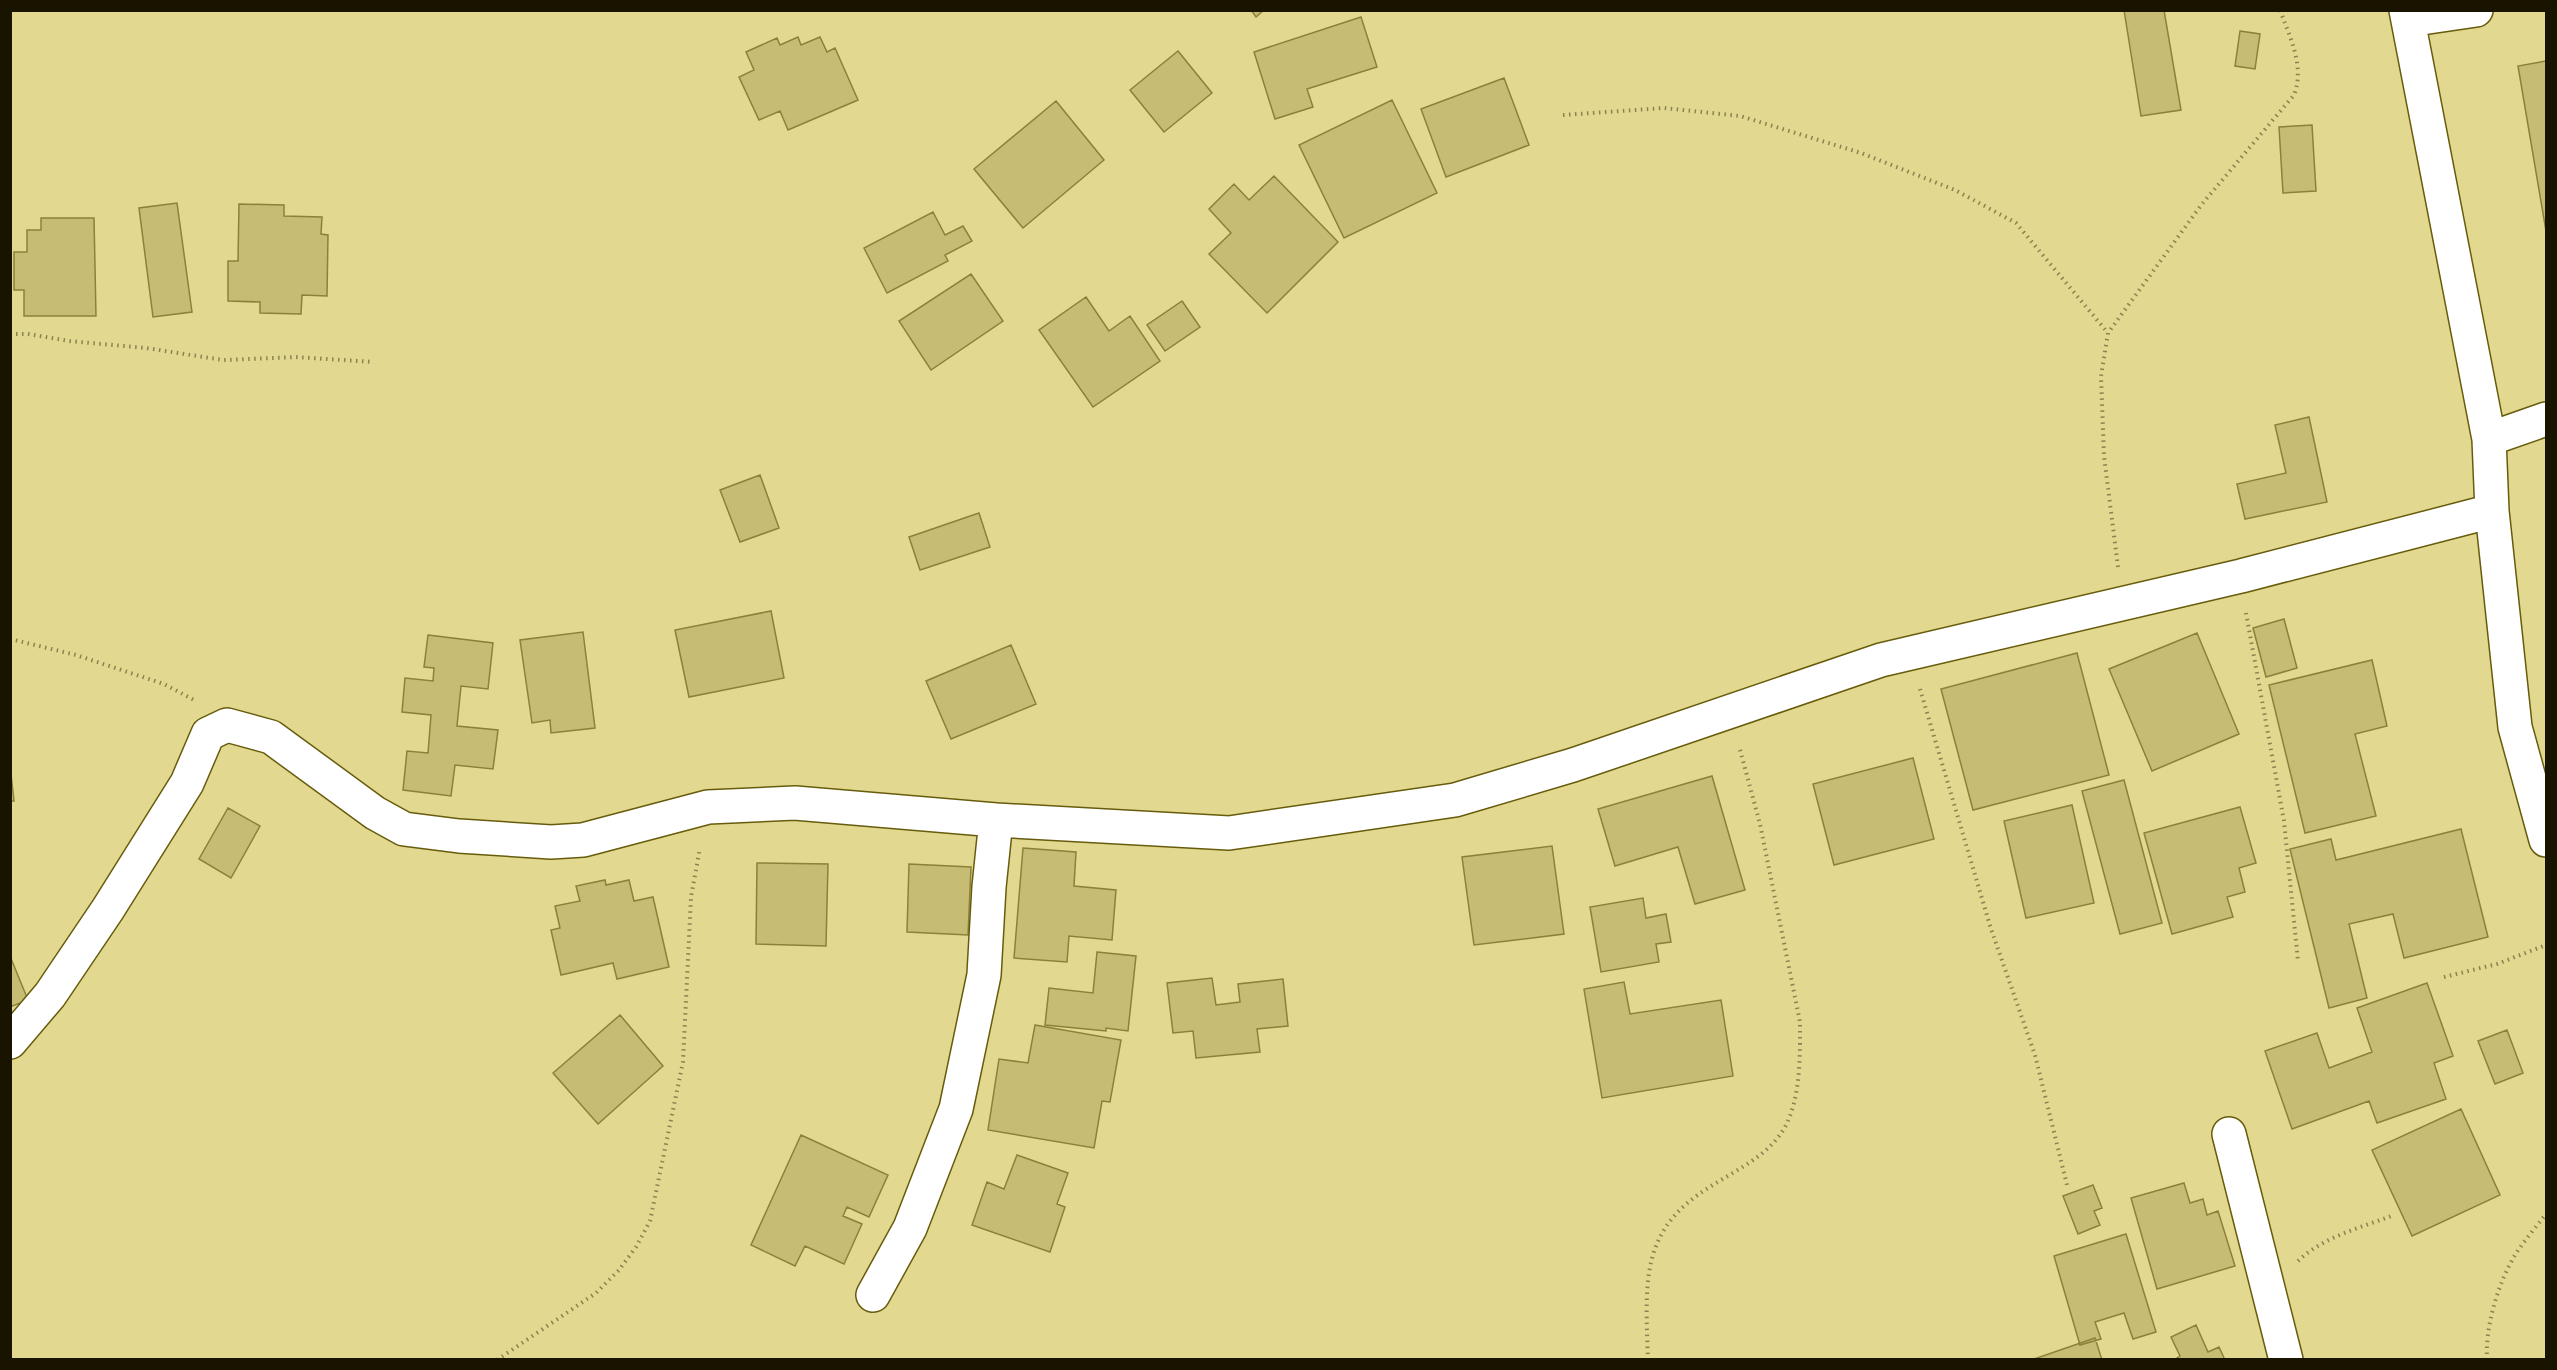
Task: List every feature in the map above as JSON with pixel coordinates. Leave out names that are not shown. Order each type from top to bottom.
[{"type":"street","points":[[2476,10],[2407,15],[2489,439],[2492,511],[2515,727],[2547,840]]},
{"type":"street","points":[[2489,439],[2547,419]]},
{"type":"street","points":[[10,1042],[50,995],[108,909],[187,783],[208,734],[226,725],[238,726],[271,737],[375,813],[404,829],[459,836],[551,842],[583,840],[708,807],[795,803],[996,820],[1229,833],[1455,800],[1573,765],[1881,660],[2241,576],[2492,511]]},
{"type":"street","points":[[873,1295],[910,1228],[956,1109],[984,975],[988,887],[996,820]]},
{"type":"street","points":[[2229,1134],[2286,1359]]},
{"type":"path","points":[[2123,604],[2104,456],[2101,376],[2108,333],[2202,204],[2294,95],[2298,80],[2297,59],[2280,10]]},
{"type":"path","points":[[1563,115],[1664,108],[1740,116],[1861,153],[1955,190],[2016,223],[2108,333]]},
{"type":"path","points":[[10,334],[146,348],[223,360],[295,357],[374,362]]},
{"type":"path","points":[[2241,576],[2248,635],[2284,821],[2298,961]]},
{"type":"path","points":[[10,639],[76,655],[164,684],[199,702],[226,725]]},
{"type":"path","points":[[1910,654],[1991,929],[2035,1054],[2067,1185]]},
{"type":"path","points":[[1648,1359],[1649,1275],[1655,1247],[1672,1216],[1705,1188],[1751,1161],[1775,1141],[1786,1125],[1793,1106],[1800,1052],[1800,1022],[1784,935],[1760,824],[1730,712]]},
{"type":"path","points":[[497,1359],[596,1293],[619,1270],[636,1247],[650,1221],[683,1062],[691,897],[708,807]]},
{"type":"path","points":[[2444,977],[2497,964],[2547,945]]},
{"type":"path","points":[[2487,1359],[2486,1342],[2502,1281],[2516,1254],[2547,1214]]},
{"type":"path","points":[[2271,1301],[2298,1260],[2314,1247],[2394,1215]]},
{"type":"building","points":[[1251,10],[1264,10],[1256,17]]},
{"type":"building","points":[[2124,10],[2164,10],[2181,110],[2141,116]]},
{"type":"building","points":[[1361,17],[1377,67],[1307,89],[1313,107],[1275,119],[1254,52]]},
{"type":"building","points":[[2240,31],[2260,34],[2255,69],[2235,66]]},
{"type":"building","points":[[798,37],[801,45],[820,37],[827,52],[835,48],[858,100],[788,130],[780,111],[759,120],[739,77],[754,70],[746,52],[777,38],[780,45]]},
{"type":"building","points":[[1178,51],[1212,93],[1164,132],[1130,90]]},
{"type":"building","points":[[2546,61],[2546,231],[2518,66]]},
{"type":"building","points":[[1504,78],[1529,145],[1446,177],[1421,109]]},
{"type":"building","points":[[1392,100],[1437,193],[1344,238],[1299,145]]},
{"type":"building","points":[[1056,101],[1104,160],[1023,228],[974,169]]},
{"type":"building","points":[[2312,125],[2316,191],[2283,193],[2279,127]]},
{"type":"building","points":[[1274,176],[1338,242],[1267,313],[1209,254],[1231,233],[1209,209],[1234,184],[1249,200]]},
{"type":"building","points":[[177,203],[192,312],[153,317],[139,208]]},
{"type":"building","points":[[239,204],[284,205],[284,216],[322,217],[321,234],[328,235],[327,296],[302,295],[301,314],[260,313],[260,302],[228,301],[228,261],[238,261]]},
{"type":"building","points":[[933,212],[945,235],[963,226],[972,241],[945,255],[948,261],[887,293],[864,248]]},
{"type":"building","points":[[41,218],[94,218],[96,316],[24,316],[24,290],[14,290],[14,252],[27,252],[27,230],[41,230]]},
{"type":"building","points":[[971,274],[1003,321],[931,370],[899,321]]},
{"type":"building","points":[[1086,297],[1109,331],[1130,316],[1160,361],[1093,407],[1039,330]]},
{"type":"building","points":[[1182,301],[1200,327],[1165,351],[1147,325]]},
{"type":"building","points":[[2309,417],[2327,502],[2245,519],[2237,484],[2286,473],[2275,425]]},
{"type":"building","points":[[760,475],[779,528],[740,542],[720,490]]},
{"type":"building","points":[[979,513],[990,547],[920,570],[909,537]]},
{"type":"building","points":[[771,611],[784,678],[689,697],[675,630]]},
{"type":"building","points":[[2284,619],[2297,668],[2266,677],[2253,628]]},
{"type":"building","points":[[583,632],[595,728],[551,733],[550,720],[532,723],[520,640]]},
{"type":"building","points":[[2197,633],[2239,734],[2152,771],[2109,669]]},
{"type":"building","points":[[428,635],[493,643],[488,689],[461,686],[457,726],[498,730],[493,769],[455,765],[451,796],[403,790],[407,751],[428,753],[431,715],[402,712],[405,678],[433,681],[434,668],[424,667]]},
{"type":"building","points":[[1011,645],[1036,704],[951,739],[926,681]]},
{"type":"building","points":[[2077,653],[2109,775],[1973,810],[1941,689]]},
{"type":"building","points":[[2372,660],[2387,726],[2355,734],[2376,816],[2305,833],[2269,685]]},
{"type":"building","points":[[1913,758],[1934,839],[1834,865],[1813,784]]},
{"type":"building","points":[[10,765],[14,801],[10,801]]},
{"type":"building","points":[[1712,776],[1745,890],[1695,904],[1678,847],[1615,866],[1598,809]]},
{"type":"building","points":[[2124,780],[2162,923],[2120,934],[2082,791]]},
{"type":"building","points":[[2072,805],[2094,903],[2026,918],[2004,821]]},
{"type":"building","points":[[2240,807],[2256,863],[2239,868],[2245,892],[2227,897],[2233,917],[2172,934],[2144,833]]},
{"type":"building","points":[[228,808],[260,826],[231,878],[199,859]]},
{"type":"building","points":[[2461,829],[2488,937],[2404,958],[2393,914],[2349,924],[2367,998],[2329,1008],[2290,849],[2331,839],[2336,860]]},
{"type":"building","points":[[1552,846],[1564,934],[1474,945],[1462,857]]},
{"type":"building","points":[[1023,848],[1076,852],[1074,886],[1116,890],[1112,940],[1069,936],[1067,962],[1014,958]]},
{"type":"building","points":[[757,863],[828,864],[826,946],[756,944]]},
{"type":"building","points":[[909,864],[971,867],[968,935],[907,932]]},
{"type":"building","points":[[605,880],[606,885],[629,880],[634,901],[653,897],[669,967],[617,979],[613,963],[561,975],[551,930],[560,928],[555,906],[580,901],[576,886]]},
{"type":"building","points":[[1643,898],[1646,918],[1666,914],[1671,942],[1656,944],[1659,962],[1601,972],[1590,907]]},
{"type":"building","points":[[1097,952],[1136,956],[1128,1031],[1045,1025],[1049,988],[1093,993]]},
{"type":"building","points":[[10,956],[28,1000],[10,1007]]},
{"type":"building","points":[[1212,978],[1216,1005],[1240,1002],[1238,984],[1283,979],[1288,1026],[1257,1029],[1260,1052],[1196,1058],[1193,1031],[1173,1033],[1167,983]]},
{"type":"building","points":[[1624,982],[1630,1014],[1721,1000],[1733,1076],[1602,1098],[1584,989]]},
{"type":"building","points":[[2427,983],[2453,1056],[2434,1063],[2446,1099],[2377,1123],[2369,1101],[2292,1129],[2265,1051],[2317,1033],[2329,1068],[2372,1052],[2357,1008]]},
{"type":"building","points":[[620,1015],[663,1066],[598,1124],[553,1073]]},
{"type":"building","points":[[1035,1025],[1121,1040],[1110,1102],[1102,1101],[1094,1148],[988,1130],[999,1059],[1028,1063]]},
{"type":"building","points":[[2507,1030],[2523,1073],[2495,1084],[2478,1041]]},
{"type":"building","points":[[2461,1109],[2500,1195],[2412,1236],[2372,1150]]},
{"type":"building","points":[[801,1135],[888,1175],[869,1217],[847,1207],[843,1216],[862,1224],[844,1264],[805,1246],[795,1266],[751,1245]]},
{"type":"building","points":[[1017,1155],[1068,1173],[1057,1204],[1065,1207],[1050,1252],[972,1225],[987,1182],[1004,1189]]},
{"type":"building","points":[[2184,1183],[2190,1203],[2203,1199],[2207,1215],[2218,1211],[2235,1266],[2157,1289],[2131,1198]]},
{"type":"building","points":[[2093,1185],[2102,1208],[2094,1211],[2100,1225],[2078,1234],[2063,1196]]},
{"type":"building","points":[[2126,1234],[2156,1332],[2133,1339],[2124,1313],[2095,1322],[2101,1339],[2080,1345],[2054,1256]]},
{"type":"building","points":[[2196,1325],[2208,1352],[2219,1347],[2225,1360],[2174,1360],[2180,1356],[2171,1337]]},
{"type":"building","points":[[2095,1338],[2102,1360],[2034,1360],[2034,1359]]}]
